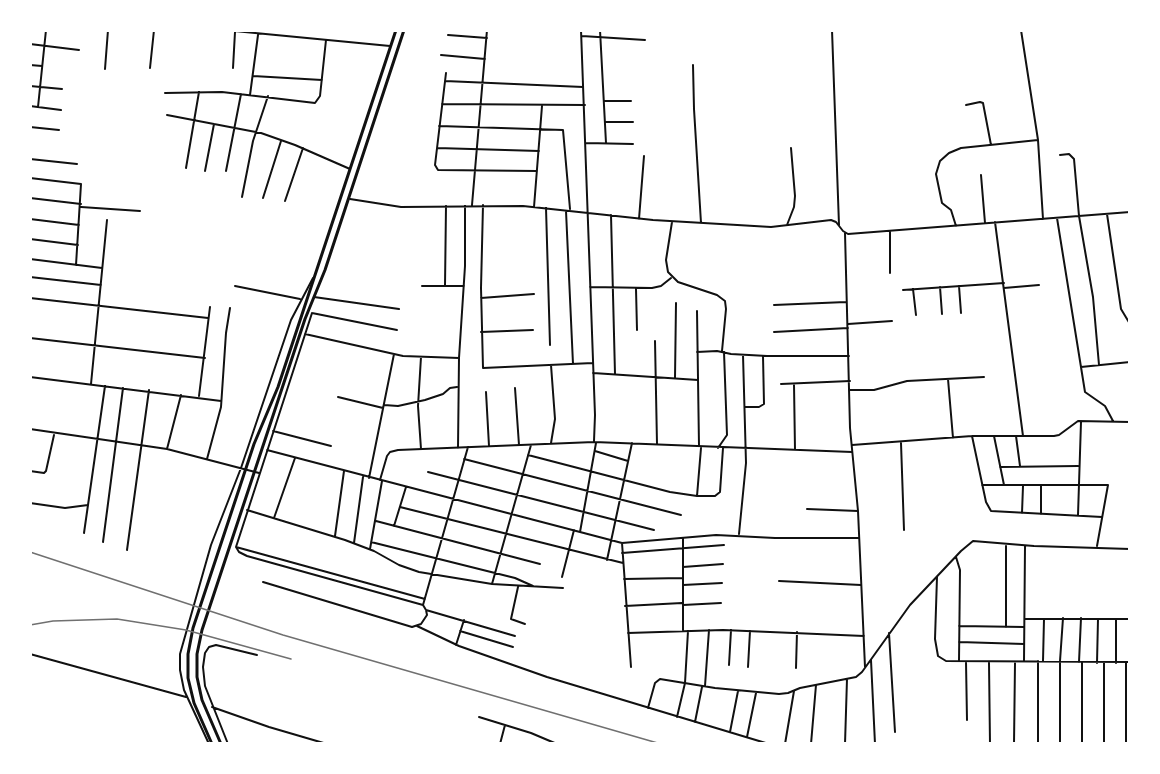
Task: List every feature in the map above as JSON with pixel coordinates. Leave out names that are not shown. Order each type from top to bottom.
[{"type":"street","points":[[38,107],[46,30]]},
{"type":"street","points":[[105,69],[108,30]]},
{"type":"street","points":[[150,68],[154,30]]},
{"type":"street","points":[[224,30],[390,46]]},
{"type":"street","points":[[210,744],[194,703],[188,678],[188,654],[191,640],[214,562],[254,444],[278,387],[396,30]]},
{"type":"street","points":[[221,744],[202,700],[197,677],[197,654],[202,630],[404,30]]},
{"type":"street","points":[[472,205],[487,30]]},
{"type":"street","points":[[580,532],[595,452],[581,30]]},
{"type":"street","points":[[600,30],[606,143]]},
{"type":"street","points":[[832,30],[839,225]]},
{"type":"street","points":[[1021,30],[1038,140],[1043,219]]},
{"type":"street","points":[[233,68],[236,31]]},
{"type":"street","points":[[250,95],[258,34]]},
{"type":"street","points":[[448,35],[487,39]]},
{"type":"street","points":[[582,36],[645,40]]},
{"type":"street","points":[[165,93],[241,94],[315,103],[320,99],[326,40]]},
{"type":"street","points":[[30,44],[80,50]]},
{"type":"street","points":[[441,55],[485,59]]},
{"type":"street","points":[[30,65],[43,66]]},
{"type":"street","points":[[693,65],[701,223]]},
{"type":"street","points":[[447,73],[435,165],[438,170],[537,171]]},
{"type":"street","points":[[253,76],[322,80]]},
{"type":"street","points":[[445,81],[584,87]]},
{"type":"street","points":[[30,86],[62,90]]},
{"type":"street","points":[[186,168],[199,92]]},
{"type":"street","points":[[226,171],[241,94]]},
{"type":"street","points":[[242,197],[256,132],[268,96]]},
{"type":"street","points":[[604,101],[631,101]]},
{"type":"street","points":[[966,105],[983,103],[991,145]]},
{"type":"street","points":[[442,105],[585,105]]},
{"type":"street","points":[[30,106],[61,110]]},
{"type":"street","points":[[534,207],[542,106]]},
{"type":"street","points":[[167,114],[256,132],[303,148],[350,169]]},
{"type":"street","points":[[605,122],[633,122]]},
{"type":"street","points":[[205,171],[214,124]]},
{"type":"street","points":[[439,126],[560,128],[564,132],[570,210]]},
{"type":"street","points":[[30,127],[59,130]]},
{"type":"street","points":[[263,198],[282,140]]},
{"type":"street","points":[[956,226],[951,210],[942,203],[936,174],[940,161],[949,153],[962,148],[1038,140]]},
{"type":"street","points":[[586,143],[633,144]]},
{"type":"street","points":[[285,201],[303,148]]},
{"type":"street","points":[[437,148],[539,151]]},
{"type":"street","points":[[787,225],[794,207],[795,196],[791,148]]},
{"type":"street","points":[[1060,155],[1069,154],[1074,159],[1079,216],[1093,297],[1100,365]]},
{"type":"street","points":[[639,219],[644,156]]},
{"type":"street","points":[[30,159],[77,164]]},
{"type":"street","points":[[981,175],[985,223]]},
{"type":"street","points":[[30,178],[80,183],[82,187],[76,265]]},
{"type":"street","points":[[30,198],[81,206],[140,211]]},
{"type":"street","points":[[349,199],[402,207],[472,205],[534,207],[672,222],[771,227],[826,220],[836,222],[845,233],[852,452],[858,511],[865,667]]},
{"type":"street","points":[[483,205],[481,298],[483,368],[593,363]]},
{"type":"street","points":[[445,286],[446,206]]},
{"type":"street","points":[[458,448],[465,206]]},
{"type":"street","points":[[546,208],[550,345]]},
{"type":"street","points":[[566,210],[573,364]]},
{"type":"street","points":[[845,233],[1130,212]]},
{"type":"street","points":[[1107,214],[1121,309],[1130,324]]},
{"type":"street","points":[[611,215],[615,374]]},
{"type":"street","points":[[1057,218],[1086,395],[1105,406],[1113,421]]},
{"type":"street","points":[[30,219],[79,225]]},
{"type":"street","points":[[91,384],[107,220]]},
{"type":"street","points":[[672,222],[666,260],[668,272],[672,277],[690,287],[717,295],[724,301],[726,309],[723,352],[727,435],[718,448]]},
{"type":"street","points":[[995,222],[1023,436]]},
{"type":"street","points":[[890,231],[890,273]]},
{"type":"street","points":[[30,239],[78,245]]},
{"type":"street","points":[[30,260],[102,268]]},
{"type":"street","points":[[210,744],[181,680],[180,662],[183,644],[211,546],[241,468],[291,320],[300,299],[315,276]]},
{"type":"street","points":[[30,277],[101,285]]},
{"type":"street","points":[[590,287],[636,289],[657,287],[672,277]]},
{"type":"street","points":[[903,290],[1004,283]]},
{"type":"street","points":[[1004,288],[1040,285]]},
{"type":"street","points":[[235,286],[300,299]]},
{"type":"street","points":[[422,286],[464,286]]},
{"type":"street","points":[[959,286],[961,313]]},
{"type":"street","points":[[940,287],[942,314]]},
{"type":"street","points":[[636,289],[637,330]]},
{"type":"street","points":[[914,289],[916,315]]},
{"type":"street","points":[[481,298],[534,294]]},
{"type":"street","points":[[314,297],[399,309]]},
{"type":"street","points":[[30,298],[208,318]]},
{"type":"street","points":[[774,305],[847,302]]},
{"type":"street","points":[[675,378],[676,303]]},
{"type":"street","points":[[200,396],[210,306]]},
{"type":"street","points":[[207,459],[221,401],[230,308]]},
{"type":"street","points":[[697,311],[700,446],[697,496]]},
{"type":"street","points":[[310,312],[397,330]]},
{"type":"street","points":[[236,548],[306,334],[310,312]]},
{"type":"street","points":[[848,324],[892,321]]},
{"type":"street","points":[[774,332],[848,328]]},
{"type":"street","points":[[481,332],[533,330]]},
{"type":"street","points":[[306,334],[394,354],[459,358]]},
{"type":"street","points":[[30,338],[205,358]]},
{"type":"street","points":[[655,342],[657,444]]},
{"type":"street","points":[[698,352],[763,356],[849,356]]},
{"type":"street","points":[[369,478],[394,354]]},
{"type":"street","points":[[739,535],[747,449],[743,355]]},
{"type":"street","points":[[745,407],[759,407],[764,404],[763,356]]},
{"type":"street","points":[[421,357],[418,401],[422,449]]},
{"type":"street","points":[[1081,367],[1130,362]]},
{"type":"street","points":[[551,365],[555,418],[551,443]]},
{"type":"street","points":[[593,373],[698,380]]},
{"type":"street","points":[[30,377],[200,396],[221,401]]},
{"type":"street","points":[[850,390],[874,390],[907,381],[984,377]]},
{"type":"street","points":[[948,379],[953,438]]},
{"type":"street","points":[[781,384],[850,381]]},
{"type":"street","points":[[794,384],[795,450]]},
{"type":"street","points":[[84,533],[105,386]]},
{"type":"street","points":[[338,397],[384,406],[398,406],[443,394],[450,388],[458,387]]},
{"type":"street","points":[[103,542],[123,388]]},
{"type":"street","points":[[515,388],[519,445]]},
{"type":"street","points":[[127,550],[149,390]]},
{"type":"street","points":[[486,392],[489,446]]},
{"type":"street","points":[[167,449],[181,395]]},
{"type":"street","points":[[1078,515],[1081,421]]},
{"type":"street","points":[[852,445],[972,436],[1059,435],[1081,421],[1130,422]]},
{"type":"street","points":[[30,429],[167,449],[259,473]]},
{"type":"street","points":[[273,431],[331,447]]},
{"type":"street","points":[[30,471],[44,473],[46,471],[54,434]]},
{"type":"street","points":[[972,436],[986,505],[991,511],[1102,517]]},
{"type":"street","points":[[994,436],[1004,485]]},
{"type":"street","points":[[1016,436],[1020,466]]},
{"type":"street","points":[[901,441],[904,530]]},
{"type":"street","points":[[370,549],[385,458],[390,452],[595,442],[852,452]]},
{"type":"street","points":[[607,560],[632,443]]},
{"type":"street","points":[[492,584],[531,444]]},
{"type":"street","points":[[423,605],[468,447]]},
{"type":"street","points":[[528,455],[624,480],[697,496],[715,496],[719,494],[723,448]]},
{"type":"street","points":[[267,450],[622,543],[716,535],[859,538]]},
{"type":"street","points":[[595,452],[628,460]]},
{"type":"street","points":[[274,518],[295,458]]},
{"type":"street","points":[[465,459],[522,476],[681,515]]},
{"type":"street","points":[[1000,467],[1079,466]]},
{"type":"street","points":[[335,536],[344,471]]},
{"type":"street","points":[[428,472],[654,530]]},
{"type":"street","points":[[354,543],[363,476]]},
{"type":"street","points":[[982,485],[1108,485],[1109,490],[1097,547]]},
{"type":"street","points":[[1022,513],[1023,485]]},
{"type":"street","points":[[1041,485],[1041,514]]},
{"type":"street","points":[[394,526],[406,487]]},
{"type":"street","points":[[30,503],[65,508],[88,505]]},
{"type":"street","points":[[400,507],[623,563]]},
{"type":"street","points":[[807,509],[858,511]]},
{"type":"street","points":[[248,510],[335,536],[370,549],[407,568],[492,584],[563,588]]},
{"type":"street","points":[[376,521],[540,564]]},
{"type":"street","points":[[562,577],[574,530]]},
{"type":"street","points":[[683,538],[683,630]]},
{"type":"street","points":[[648,708],[657,680],[662,679],[704,686],[784,694],[856,677],[910,605],[973,541],[1025,546],[1130,549]]},
{"type":"street","points":[[371,542],[495,573],[534,586]]},
{"type":"street","points":[[622,543],[631,667]]},
{"type":"street","points":[[1006,544],[1006,627]]},
{"type":"street","points":[[622,553],[723,545]]},
{"type":"street","points":[[1024,662],[1025,546]]},
{"type":"street","points":[[236,548],[425,599]]},
{"type":"street","points":[[236,548],[247,556],[423,605],[426,609],[515,636]]},
{"type":"street","points":[[956,556],[960,570],[959,661]]},
{"type":"street","points":[[683,567],[723,564]]},
{"type":"street","points":[[937,577],[935,639],[937,653],[946,661],[1130,662]]},
{"type":"street","points":[[624,579],[683,578]]},
{"type":"street","points":[[779,581],[861,585]]},
{"type":"street","points":[[262,582],[412,627],[425,621],[426,609]]},
{"type":"street","points":[[683,585],[722,583]]},
{"type":"street","points":[[518,585],[511,617],[512,620],[525,624]]},
{"type":"street","points":[[625,606],[721,603]]},
{"type":"street","points":[[1043,661],[1044,618]]},
{"type":"street","points":[[1060,744],[1060,661],[1063,618]]},
{"type":"street","points":[[1081,618],[1082,744]]},
{"type":"street","points":[[1025,619],[1130,619]]},
{"type":"street","points":[[1097,663],[1098,619]]},
{"type":"street","points":[[1116,619],[1116,663]]},
{"type":"street","points":[[456,645],[464,620]]},
{"type":"street","points":[[417,626],[456,645],[547,677],[768,744]]},
{"type":"street","points":[[959,626],[1024,627]]},
{"type":"street","points":[[677,717],[685,683],[688,630]]},
{"type":"street","points":[[694,722],[704,686],[709,630]]},
{"type":"street","points":[[628,633],[731,630],[864,636]]},
{"type":"street","points":[[729,665],[731,630]]},
{"type":"street","points":[[460,631],[513,647]]},
{"type":"street","points":[[748,667],[750,631]]},
{"type":"street","points":[[796,668],[797,632]]},
{"type":"street","points":[[889,633],[895,732]]},
{"type":"street","points":[[959,642],[1024,644]]},
{"type":"street","points":[[228,744],[203,675],[207,649],[216,645],[257,654]]},
{"type":"street","points":[[30,654],[186,697]]},
{"type":"street","points":[[871,659],[875,744]]},
{"type":"street","points":[[966,661],[967,720]]},
{"type":"street","points":[[1038,661],[1038,744]]},
{"type":"street","points":[[989,662],[990,744]]},
{"type":"street","points":[[1014,744],[1015,662]]},
{"type":"street","points":[[1126,662],[1126,744]]},
{"type":"street","points":[[1104,663],[1104,744]]},
{"type":"street","points":[[845,744],[847,679]]},
{"type":"street","points":[[811,744],[816,685]]},
{"type":"street","points":[[730,732],[738,690]]},
{"type":"street","points":[[785,744],[794,690]]},
{"type":"street","points":[[747,737],[756,692]]},
{"type":"street","points":[[213,707],[327,744]]},
{"type":"street","points":[[479,717],[531,733],[557,744]]},
{"type":"street","points":[[500,744],[505,725]]},
{"type":"railway","points":[[30,552],[283,635],[661,744]]},
{"type":"railway","points":[[30,625],[53,621],[117,619],[186,630],[291,659]]}]
